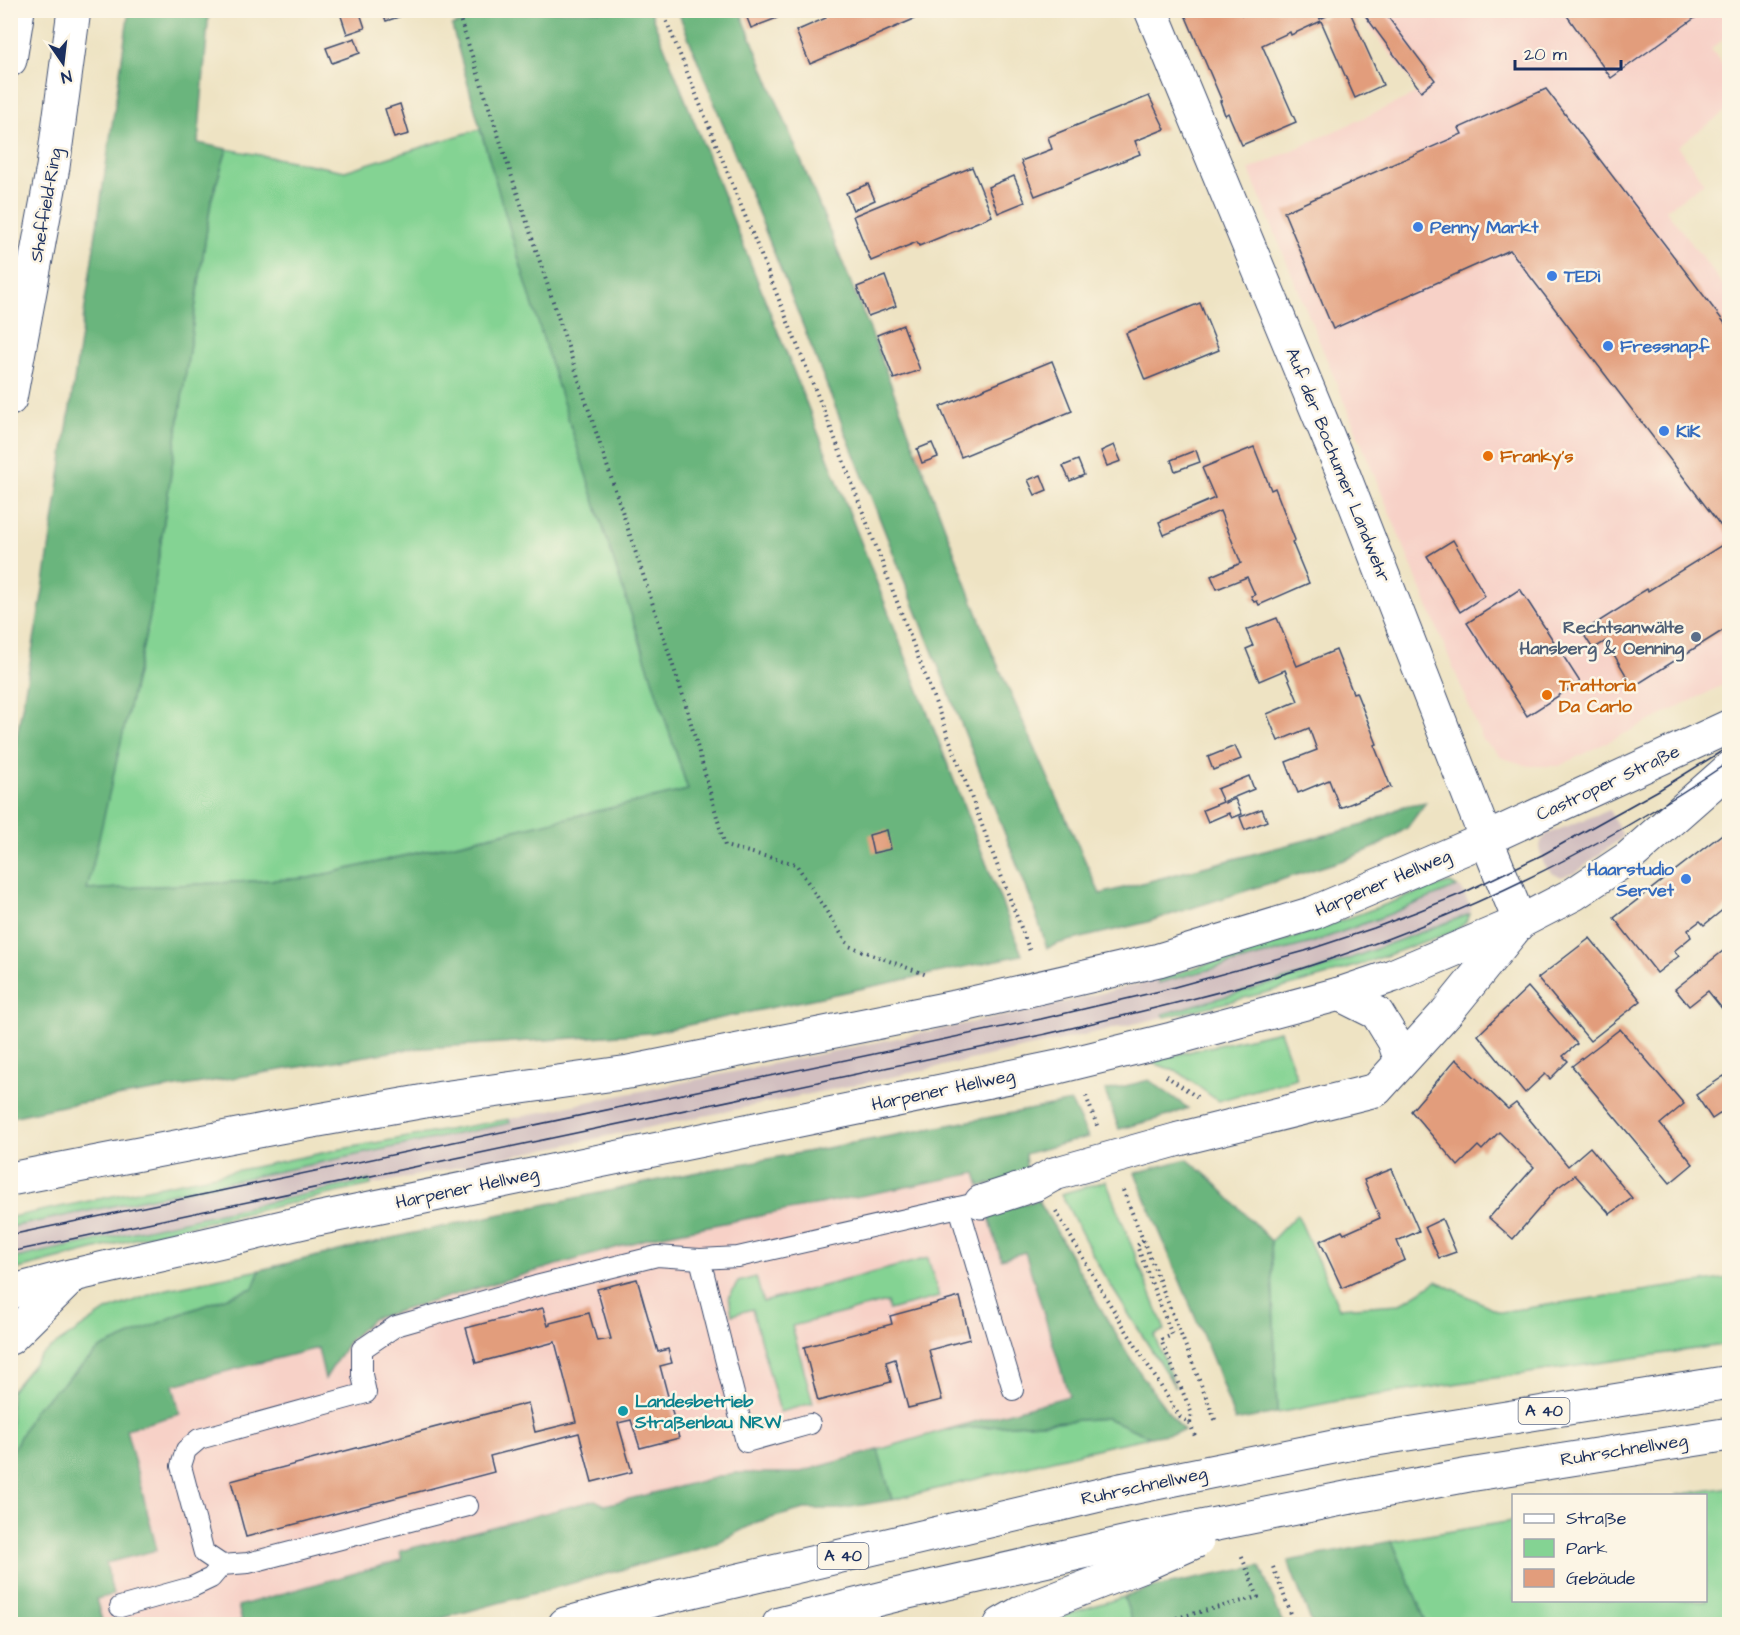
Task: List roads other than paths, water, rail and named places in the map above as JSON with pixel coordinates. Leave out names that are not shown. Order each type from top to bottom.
[{"type":"main road","points":[[10,60],[18,10]]},
{"type":"main road","name":"Sheffield-Ring","points":[[10,399],[53,167],[74,10]]},
{"type":"main road","name":"Auf der Bochumer Landwehr","points":[[1151,10],[1338,463],[1520,922]]},
{"type":"main road","name":"Castroper Straße","points":[[1486,839],[1730,726]]},
{"type":"main road","points":[[1339,993],[1392,976],[1520,922],[1574,894],[1628,858],[1730,768]]},
{"type":"main road","name":"Harpener Hellweg","points":[[10,1179],[442,1098],[629,1072],[1031,991],[1159,960],[1313,913],[1486,839]]},
{"type":"main road","points":[[970,1205],[1045,1179],[1179,1139],[1377,1090],[1446,1013],[1520,922]]},
{"type":"main road","points":[[1339,993],[1377,1013],[1394,1041],[1401,1061]]},
{"type":"main road","name":"Harpener Hellweg","points":[[10,1292],[317,1219],[1058,1067],[1339,993]]},
{"type":"main road","points":[[10,1338],[74,1275]]},
{"type":"main road","name":"Ruhrschnellweg","points":[[565,1624],[654,1600],[1121,1490],[1358,1442],[1730,1382]]},
{"type":"main road","name":"Ruhrschnellweg","points":[[779,1624],[929,1587],[1139,1552],[1241,1520],[1374,1492],[1730,1434]]},
{"type":"main road","points":[[1001,1624],[1139,1552]]},
{"type":"lane","points":[[468,1506],[248,1563],[222,1565],[204,1553],[181,1466],[186,1450],[199,1439],[366,1394],[362,1375],[362,1349],[396,1326],[536,1286],[657,1256],[700,1259],[738,1257],[970,1205],[1013,1390]]},
{"type":"lane","points":[[700,1259],[746,1442],[810,1424]]},
{"type":"lane","points":[[120,1607],[192,1587],[212,1578],[222,1565]]},
{"type":"tram line","points":[[10,1235],[1041,1019],[1160,991],[1305,951],[1374,928],[1463,893],[1542,855],[1659,790],[1730,746]]},
{"type":"tram line","points":[[10,1252],[1046,1034],[1266,979],[1354,951],[1410,930],[1521,882],[1628,825],[1730,761]]},
{"type":"place","name":"Penny Markt","points":[[1418,227]]},
{"type":"place","name":"TEDi","points":[[1552,276]]},
{"type":"place","name":"Fressnapf","points":[[1608,346]]},
{"type":"place","name":"KiK","points":[[1664,431]]},
{"type":"place","name":"Franky's","points":[[1488,456]]},
{"type":"place","name":"Rechtsanwälte Hansberg & Oenning","points":[[1696,637]]},
{"type":"place","name":"Trattoria Da Carlo","points":[[1547,695]]},
{"type":"place","name":"Haarstudio Servet","points":[[1686,879]]},
{"type":"place","name":"Landesbetrieb Straßenbau NRW","points":[[623,1411]]}]
